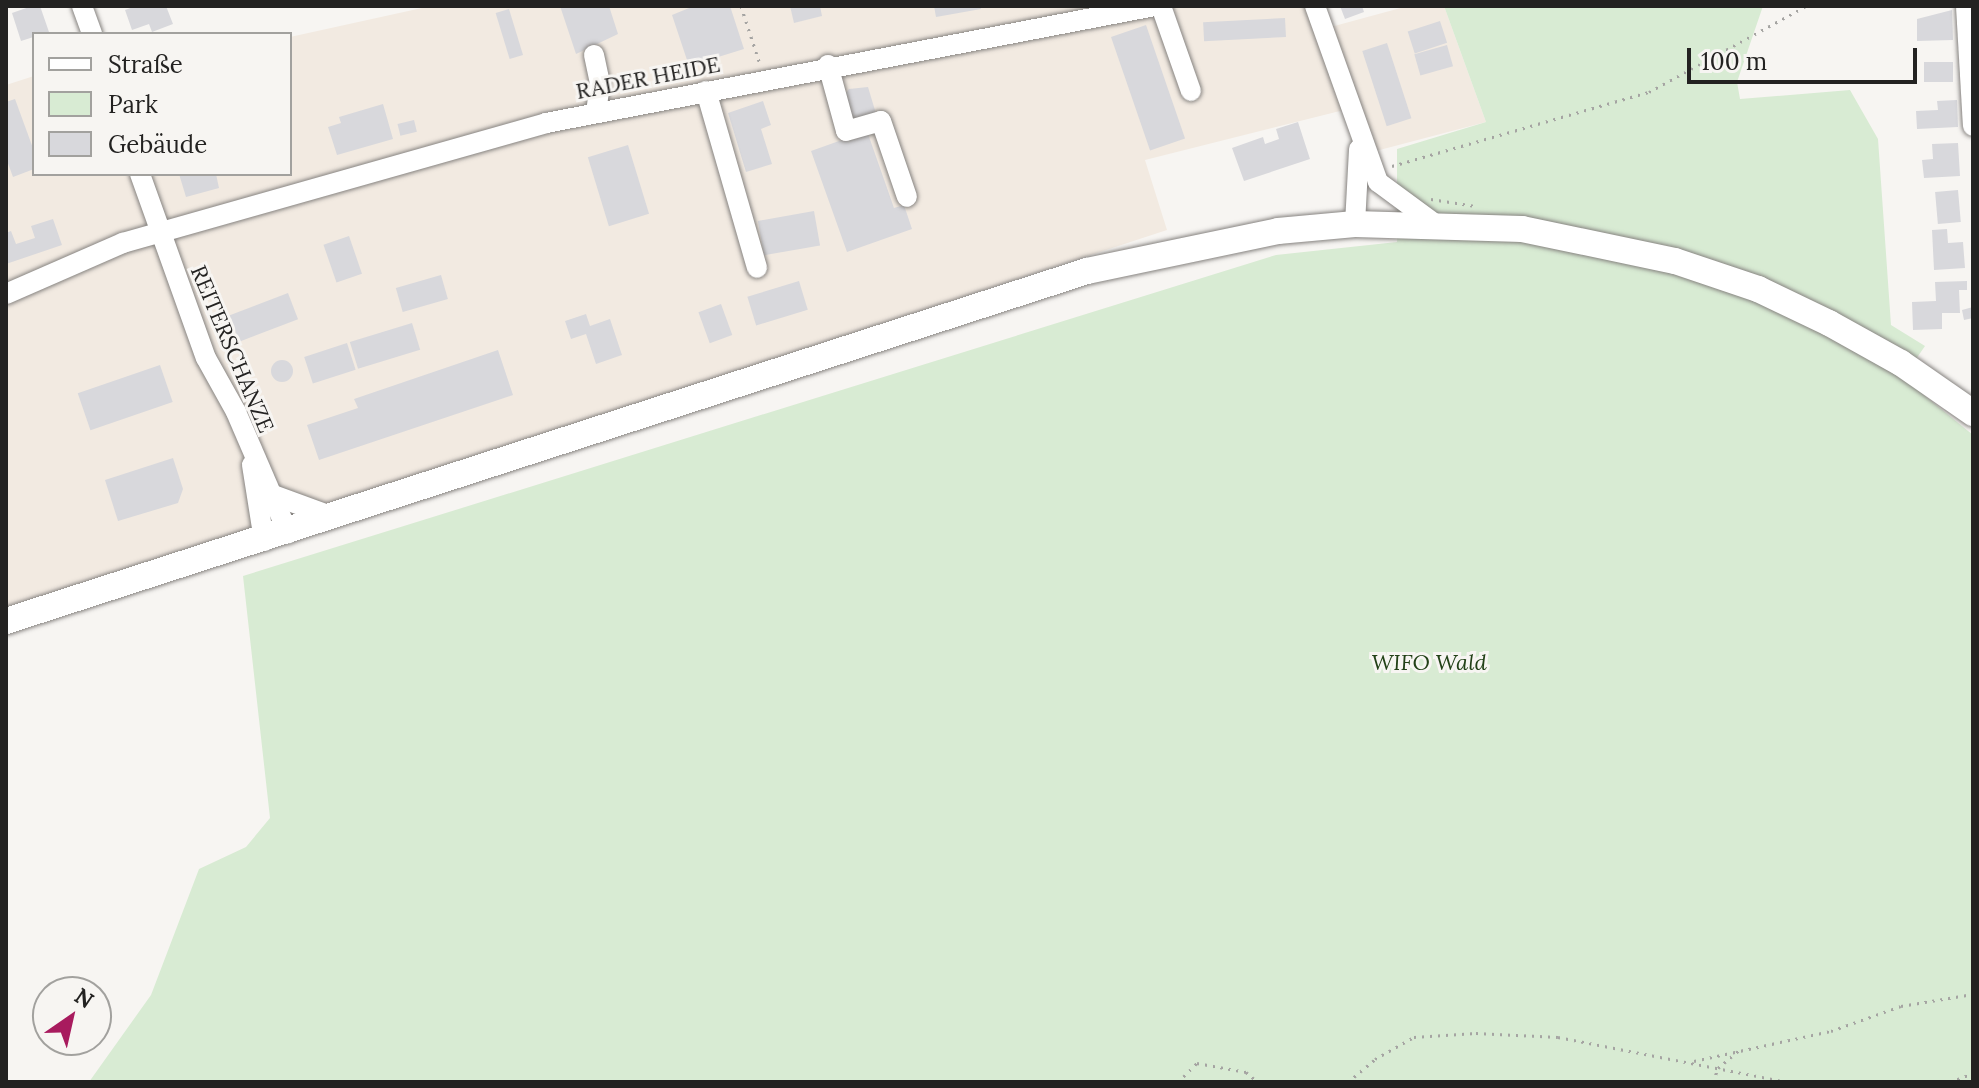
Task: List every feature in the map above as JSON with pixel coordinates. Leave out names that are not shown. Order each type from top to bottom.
[{"type":"main road","points":[[6,621],[335,518],[1087,271],[1195,245],[1366,224],[1522,229],[1594,240],[1758,289],[1901,363],[1973,413]]},
{"type":"street","points":[[82,6],[91,32]]},
{"type":"street","name":"RADER HEIDE","points":[[6,294],[123,243],[434,153],[596,113],[828,65],[1155,6]]},
{"type":"street","points":[[1161,6],[1191,91]]},
{"type":"street","points":[[1315,6],[1378,182],[1435,224]]},
{"type":"street","points":[[1966,6],[1973,126]]},
{"type":"street","points":[[594,55],[600,84],[596,113]]},
{"type":"street","points":[[828,65],[846,131],[881,121],[907,197]]},
{"type":"street","points":[[706,91],[757,268]]},
{"type":"street","points":[[1363,142],[1366,224]]},
{"type":"street","name":"REITERSCHANZE","points":[[141,176],[201,346],[273,495],[276,537]]},
{"type":"street","points":[[1366,224],[1378,182]]},
{"type":"street","name":"REITERSCHANZE","points":[[251,453],[276,537]]},
{"type":"street","points":[[273,495],[335,518]]},
{"type":"path","points":[[741,6],[765,79]]},
{"type":"path","points":[[1363,142],[1389,167],[1412,163],[1649,92],[1806,6]]},
{"type":"path","points":[[1690,1063],[1743,1047],[1831,1031],[1901,1006],[1973,994]]},
{"type":"path","points":[[1348,1082],[1375,1059],[1414,1037],[1476,1033],[1558,1037],[1788,1082]]},
{"type":"path","points":[[1713,1082],[1718,1068],[1743,1047]]},
{"type":"path","points":[[1178,1082],[1197,1063],[1246,1072],[1258,1082]]},
{"type":"path","points":[[1952,1082],[1973,1073]]},
{"type":"shaded area","points":[[431,6],[1319,6],[1327,28],[1408,6],[1444,6],[1486,122],[1353,157],[1355,136],[1344,110],[1145,160],[1167,230],[6,611],[6,85],[32,77],[32,176],[292,176],[292,37]]},
{"type":"green space","name":"WIFO Wald","points":[[1444,6],[1763,6],[1737,82],[1740,99],[1850,90],[1878,139],[1891,325],[1925,346],[1903,378],[1973,435],[1973,1082],[89,1082],[108,1056],[112,1056],[112,1050],[151,995],[199,869],[246,847],[270,818],[243,576],[1276,255],[1397,242],[1397,149],[1486,122]]},
{"type":"building","points":[[40,6],[49,32],[32,32],[32,37],[21,41],[12,13]]},
{"type":"building","points":[[136,6],[166,6],[173,24],[152,32],[149,24],[132,30],[125,10]]},
{"type":"building","points":[[560,6],[609,6],[618,34],[576,54]]},
{"type":"building","points":[[694,6],[730,6],[744,49],[689,66],[672,15]]},
{"type":"building","points":[[790,6],[820,6],[822,16],[794,23]]},
{"type":"building","points":[[934,6],[980,6],[981,9],[936,17]]},
{"type":"building","points":[[1340,6],[1362,6],[1364,12],[1345,19]]},
{"type":"building","points":[[509,9],[523,55],[510,59],[496,13]]},
{"type":"building","points":[[1952,10],[1953,40],[1917,41],[1917,19]]},
{"type":"building","points":[[1285,18],[1286,37],[1204,41],[1203,22]]},
{"type":"building","points":[[1440,21],[1447,43],[1415,53],[1408,32]]},
{"type":"building","points":[[1146,25],[1185,138],[1150,151],[1111,37]]},
{"type":"building","points":[[1387,43],[1411,118],[1387,126],[1362,51]]},
{"type":"building","points":[[1447,45],[1453,66],[1420,76],[1414,54]]},
{"type":"building","points":[[1924,62],[1953,62],[1953,82],[1924,82]]},
{"type":"building","points":[[868,87],[877,117],[849,125],[845,94],[849,89]]},
{"type":"building","points":[[15,99],[32,146],[32,170],[13,177],[6,158],[6,102]]},
{"type":"building","points":[[1957,100],[1958,127],[1917,129],[1916,111],[1938,110],[1937,101]]},
{"type":"building","points":[[763,101],[771,125],[761,129],[772,164],[746,172],[728,113]]},
{"type":"building","points":[[383,104],[393,139],[337,155],[328,127],[341,123],[339,117]]},
{"type":"building","points":[[414,120],[417,132],[400,136],[398,124]]},
{"type":"building","points":[[1298,122],[1310,159],[1244,181],[1232,148],[1263,137],[1265,144],[1279,139],[1276,129]]},
{"type":"building","points":[[867,131],[894,208],[904,205],[912,229],[847,252],[811,151]]},
{"type":"building","points":[[1958,143],[1960,176],[1924,178],[1922,160],[1933,159],[1932,144]]},
{"type":"building","points":[[628,145],[649,214],[609,226],[588,157]]},
{"type":"building","points":[[180,176],[216,176],[219,188],[186,197]]},
{"type":"building","points":[[1958,190],[1961,222],[1938,224],[1935,192]]},
{"type":"building","points":[[814,211],[820,245],[764,255],[758,221]]},
{"type":"building","points":[[53,219],[62,245],[6,264],[6,233],[11,231],[16,244],[35,238],[31,226]]},
{"type":"building","points":[[1947,229],[1948,243],[1963,242],[1965,268],[1934,270],[1932,230]]},
{"type":"building","points":[[349,236],[362,274],[336,283],[323,245]]},
{"type":"building","points":[[441,275],[448,299],[403,312],[396,288]]},
{"type":"building","points":[[799,281],[808,310],[756,325],[747,297]]},
{"type":"building","points":[[1967,281],[1967,290],[1959,290],[1960,313],[1942,313],[1942,329],[1913,330],[1912,302],[1936,301],[1935,282]]},
{"type":"building","points":[[288,293],[298,319],[239,342],[229,316]]},
{"type":"building","points":[[721,304],[732,335],[710,343],[698,312]]},
{"type":"building","points":[[1973,307],[1973,318],[1964,320],[1962,310]]},
{"type":"building","points":[[586,314],[590,326],[610,319],[622,355],[596,364],[586,334],[571,339],[565,321]]},
{"type":"building","points":[[412,323],[420,350],[358,369],[350,342]]},
{"type":"building","points":[[347,343],[356,370],[313,384],[304,357]]},
{"type":"building","points":[[498,350],[513,395],[319,460],[307,425],[358,408],[354,399]]},
{"type":"building","points":[[282,360],[290,363],[293,371],[290,379],[282,382],[274,379],[271,371],[274,363]]},
{"type":"building","points":[[160,365],[173,402],[90,430],[78,393]]},
{"type":"building","points":[[173,458],[183,489],[178,503],[118,521],[105,480]]}]
